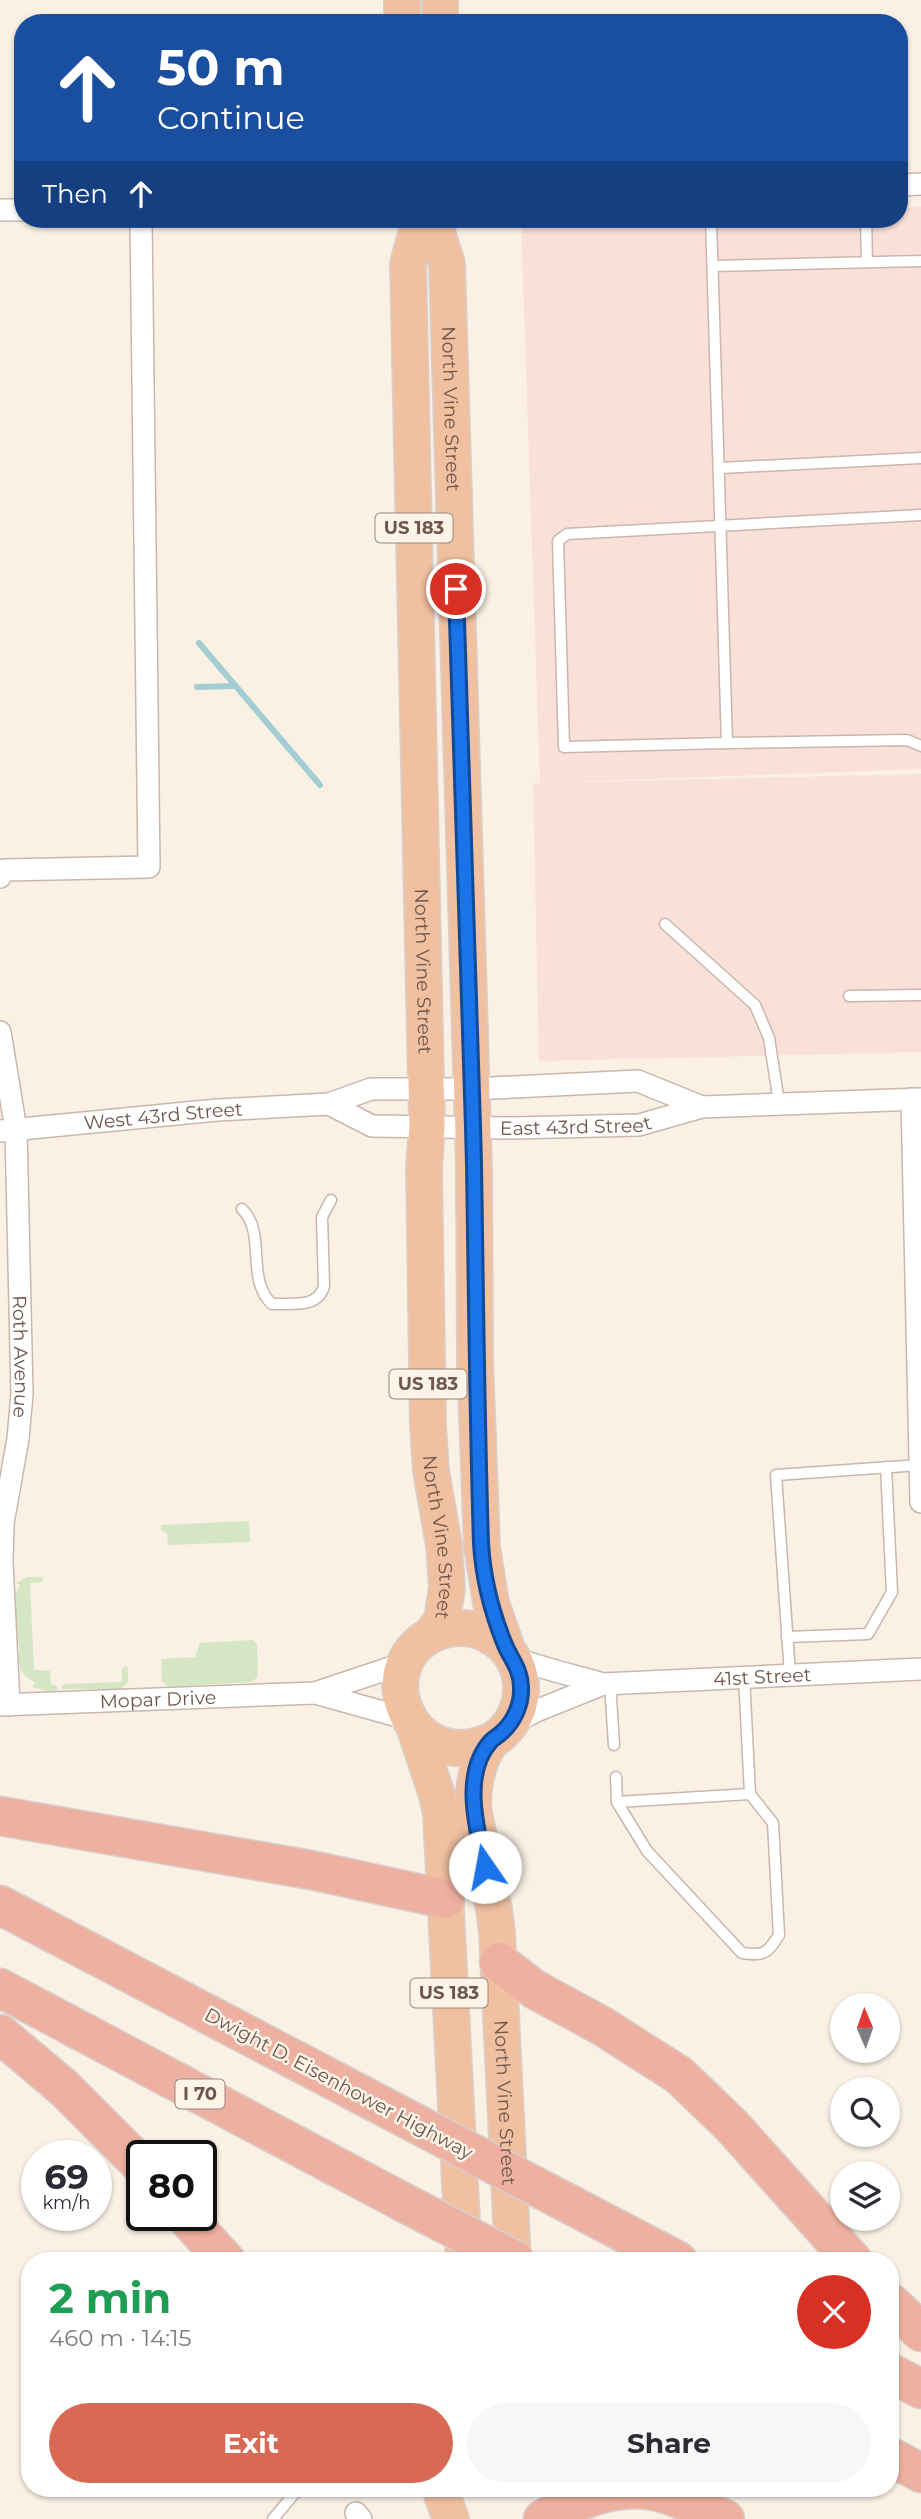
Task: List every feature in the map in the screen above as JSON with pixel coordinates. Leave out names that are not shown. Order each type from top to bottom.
[{"type":"highway","name":"North Vine Street","points":[[418,228],[408,264],[426,1127],[424,1168],[428,1426],[431,1471],[444,1545],[447,1588],[442,1620],[431,1635]]},
{"type":"highway","name":"North Vine Street","points":[[436,228],[447,264],[471,1090],[481,1548],[491,1602],[510,1653]]},
{"type":"highway","points":[[458,1628],[472,1629],[485,1633],[510,1653],[519,1671],[520,1700],[516,1714],[499,1734],[478,1746],[451,1748],[425,1738],[412,1724],[401,1701],[400,1682],[405,1664],[416,1647],[431,1635],[458,1628]]},
{"type":"highway","name":"US 183","points":[[412,1724],[441,1814],[464,2252]]},
{"type":"highway","name":"North Vine Street","points":[[499,1734],[479,1763],[473,1809],[494,1909],[499,1962],[514,2252]]},
{"type":"highway","points":[[0,1816],[311,1870],[445,1899]]},
{"type":"highway","name":"Dwight D. Eisenhower Highway","points":[[0,1905],[661,2252]]},
{"type":"highway","points":[[499,1962],[534,1989],[603,2026],[678,2075],[732,2126],[845,2252]]},
{"type":"highway","name":"I 70","points":[[0,1988],[497,2252]]},
{"type":"highway","points":[[0,2034],[64,2088],[126,2150]]},
{"type":"highway","points":[[199,2231],[218,2252]]},
{"type":"highway","points":[[899,2311],[921,2332]]},
{"type":"highway","points":[[899,2378],[921,2389]]},
{"type":"highway","points":[[899,2461],[921,2473]]},
{"type":"highway","points":[[443,2497],[451,2519]]},
{"type":"highway","points":[[541,2519],[550,2497]]},
{"type":"highway","points":[[541,2519],[591,2497]]},
{"type":"highway","points":[[673,2497],[725,2519]]},
{"type":"street","points":[[0,877],[4,870],[149,867],[141,228]]},
{"type":"street","name":"Roth Avenue","points":[[0,1032],[22,1394],[18,1438],[3,1522],[5,1705]]},
{"type":"street","name":"East 43rd Street","points":[[329,1104],[371,1089],[471,1090],[638,1081],[702,1107]]},
{"type":"street","points":[[916,1099],[921,1502]]},
{"type":"street","name":"East 43rd Street","points":[[329,1104],[372,1126],[472,1128],[639,1125],[702,1107],[916,1099]]},
{"type":"street","name":"West 43rd Street","points":[[8,1130],[217,1110],[329,1104]]},
{"type":"street","name":"41st Street","points":[[510,1653],[539,1668],[606,1683],[921,1669]]},
{"type":"street","name":"Mopar Drive","points":[[5,1705],[315,1693],[405,1664]]},
{"type":"street","name":"41st Street","points":[[499,1734],[536,1711],[606,1683]]},
{"type":"street","name":"Mopar Drive","points":[[315,1693],[412,1724]]},
{"type":"lane","points":[[711,228],[727,743]]},
{"type":"lane","points":[[866,228],[867,262]]},
{"type":"lane","points":[[713,266],[921,261]]},
{"type":"lane","points":[[720,468],[921,458]]},
{"type":"lane","points":[[921,515],[567,534],[558,541],[564,747],[907,740],[921,746]]},
{"type":"lane","points":[[665,924],[755,1005],[769,1038],[779,1103]]},
{"type":"lane","points":[[849,996],[921,995]]},
{"type":"lane","points":[[242,1209],[251,1217],[258,1280],[264,1298],[272,1304],[314,1302],[322,1295],[324,1286],[322,1217],[331,1200]]},
{"type":"lane","points":[[790,1674],[776,1475],[920,1465]]},
{"type":"lane","points":[[787,1637],[868,1634],[892,1592],[886,1467]]},
{"type":"lane","points":[[616,1777],[617,1802],[647,1851],[742,1953],[756,1955],[769,1951],[779,1935],[773,1823],[750,1794],[744,1676]]},
{"type":"lane","points":[[606,1683],[614,1745]]},
{"type":"lane","points":[[617,1802],[750,1794]]},
{"type":"lane","points":[[273,2519],[291,2497]]},
{"type":"shaded area","points":[[921,207],[921,769],[541,783],[921,774],[921,1052],[539,1061],[533,783],[540,783],[521,228],[908,228],[908,208]]},
{"type":"green space","points":[[249,1521],[250,1542],[168,1545],[167,1533],[161,1530],[161,1525]]},
{"type":"green space","points":[[27,1577],[43,1577],[43,1582],[30,1583],[34,1670],[50,1671],[51,1684],[57,1686],[57,1690],[51,1692],[32,1687],[35,1683],[22,1672],[20,1665],[15,1599],[20,1585],[16,1583]]},
{"type":"green space","points":[[252,1640],[257,1644],[258,1676],[252,1682],[169,1687],[162,1681],[161,1659],[195,1657],[200,1643]]},
{"type":"green space","points":[[122,1668],[128,1668],[128,1682],[121,1689],[62,1689],[66,1684],[122,1682]]},
{"type":"waterway","points":[[199,643],[320,785]]},
{"type":"waterway","points":[[197,687],[236,686]]},
{"type":"route","points":[[456,589],[473,1148],[475,1362],[481,1548],[491,1602],[507,1649],[519,1671],[521,1686],[516,1714],[500,1735],[491,1741],[479,1763],[476,1777],[473,1809],[485,1867]]}]
